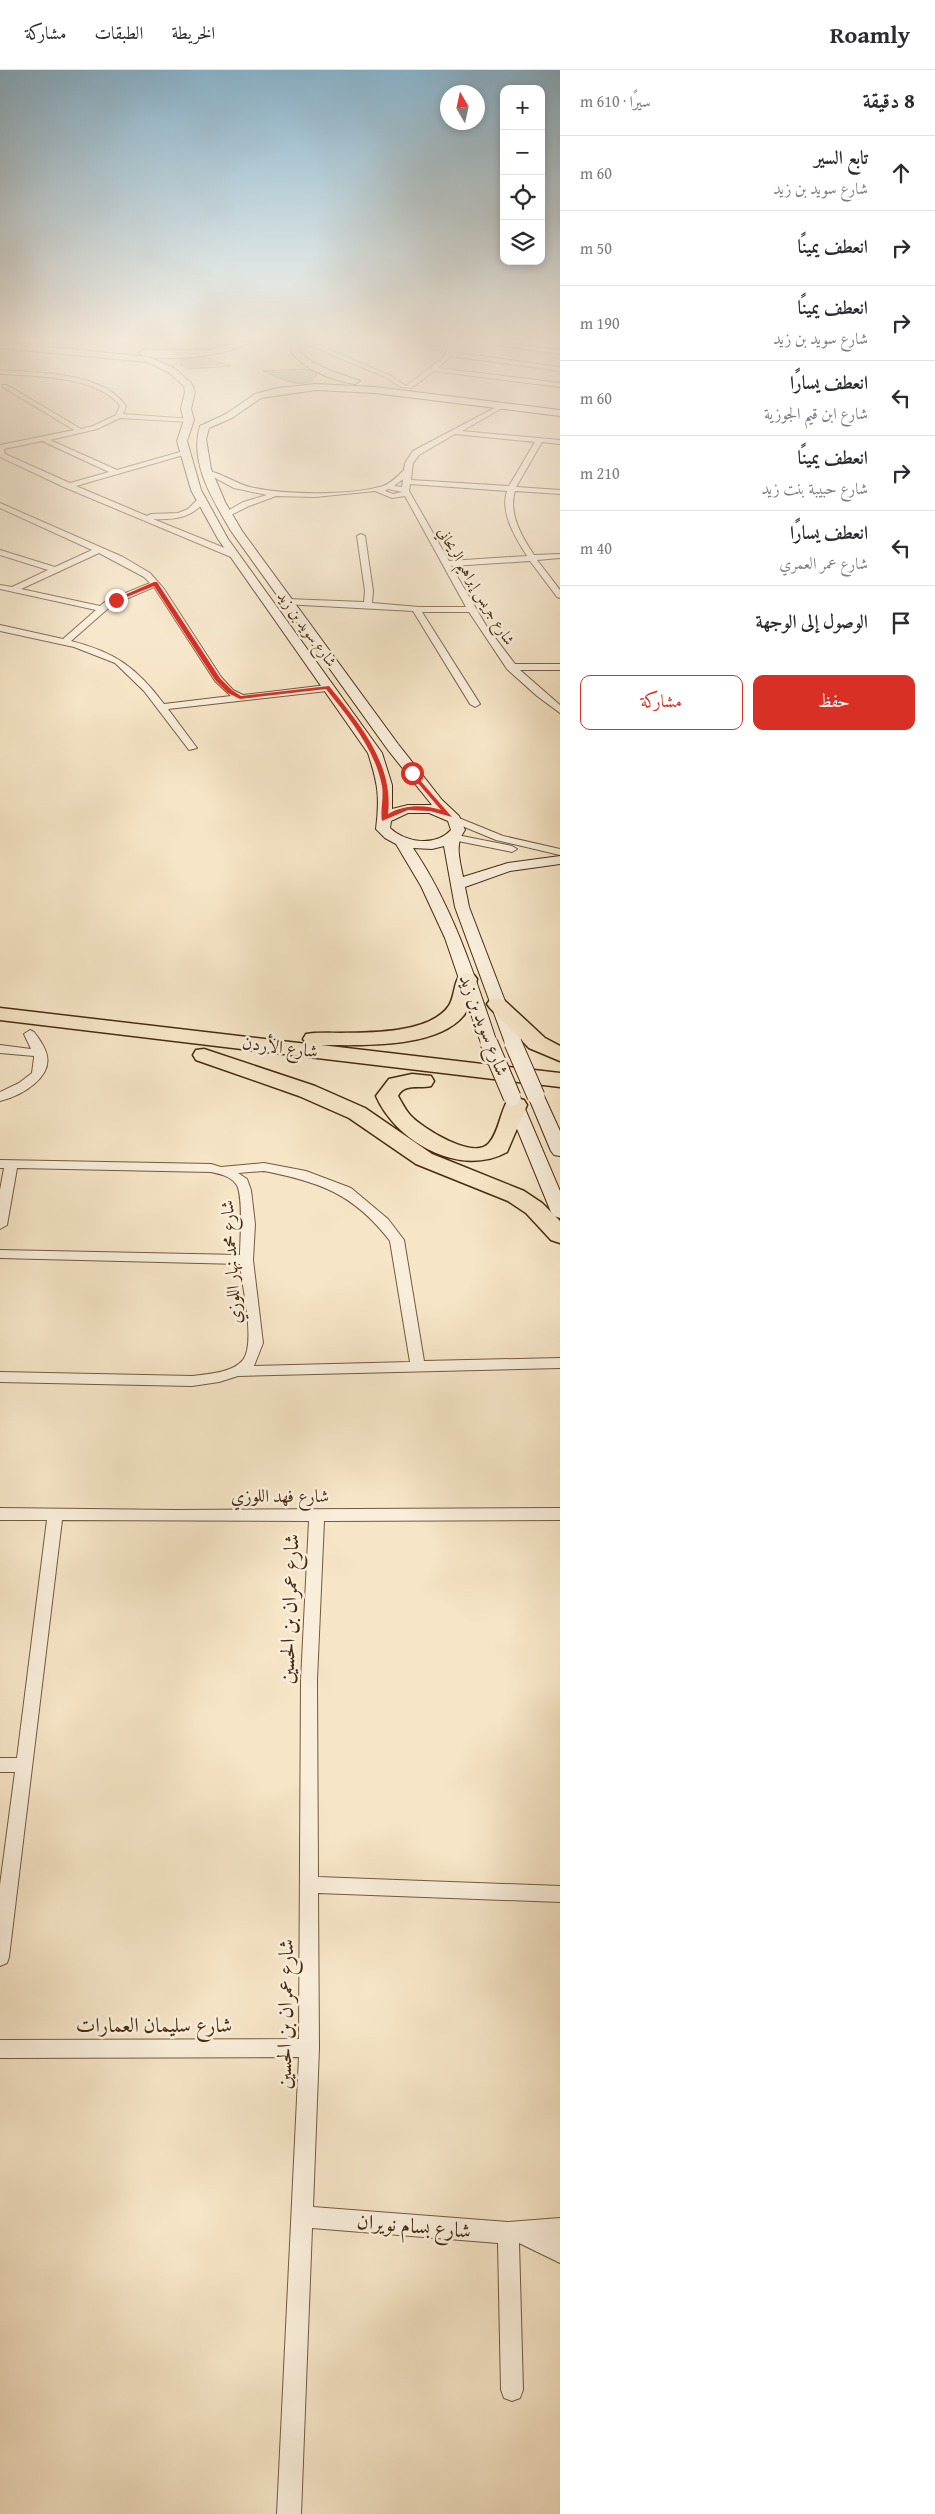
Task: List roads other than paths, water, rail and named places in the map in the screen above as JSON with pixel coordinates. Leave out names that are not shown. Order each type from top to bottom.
[{"type":"highway","points":[[254,1044],[289,1040],[385,1037],[421,1031],[444,1021],[456,1011],[467,979]]},
{"type":"highway","points":[[497,1004],[537,1043],[560,1055]]},
{"type":"highway","name":"شارع الأردن","points":[[0,1014],[560,1080]]},
{"type":"highway","name":"شارع الأردن","points":[[0,1031],[36,1043],[204,1055],[560,1097]]},
{"type":"highway","points":[[204,1055],[306,1091],[357,1113],[424,1159],[516,1196],[534,1208],[560,1234]]},
{"type":"highway","points":[[423,1080],[409,1080],[393,1086],[387,1096],[390,1104],[403,1121],[423,1136],[447,1148],[468,1155],[483,1156],[500,1147],[521,1100]]},
{"type":"main road","name":"شارع سويد بن زيد","points":[[185,455],[202,501],[234,555],[375,754],[385,786],[386,802],[383,829],[386,834],[401,842],[412,856],[432,895],[467,979],[490,1043],[521,1100],[560,1151]]},
{"type":"main road","name":"شارع سويد بن زيد","points":[[203,455],[208,472],[227,516],[287,602],[408,766],[437,803],[452,817],[458,830],[452,837],[451,850],[465,917],[512,1043],[521,1100],[560,1212]]},
{"type":"main road","points":[[384,819],[398,811],[414,808],[431,809],[452,817]]},
{"type":"main road","points":[[401,842],[434,844],[452,837]]},
{"type":"main road","points":[[458,885],[494,869],[512,864],[560,860]]},
{"type":"street","points":[[9,455],[69,486],[140,514],[234,555]]},
{"type":"street","points":[[77,455],[116,472]]},
{"type":"street","points":[[69,486],[174,455]]},
{"type":"street","name":"شارع جريس إبراهيم الريحاني","points":[[414,455],[410,460],[407,472],[407,488],[416,512],[471,609],[510,666],[537,693],[560,710]]},
{"type":"street","points":[[531,455],[512,488],[509,500],[512,518],[532,558],[560,595]]},
{"type":"street","points":[[208,472],[246,489],[286,494],[334,493],[401,496],[407,488]]},
{"type":"street","name":"شارع جريس إبراهيم الريحاني","points":[[386,488],[407,472]]},
{"type":"street","points":[[334,493],[386,488],[512,488],[560,492]]},
{"type":"street","points":[[386,488],[380,492],[390,496]]},
{"type":"street","points":[[227,516],[251,502],[286,494]]},
{"type":"street","name":"شارع جريس إبراهيم الريحاني","points":[[390,496],[416,512]]},
{"type":"street","points":[[140,514],[163,517],[180,516],[195,510],[202,501]]},
{"type":"street","points":[[2,508],[138,569],[155,584],[218,680],[230,692],[240,697]]},
{"type":"street","points":[[362,536],[369,591],[368,605]]},
{"type":"street","points":[[14,590],[98,550]]},
{"type":"street","points":[[0,552],[56,570]]},
{"type":"street","points":[[446,564],[560,556]]},
{"type":"street","points":[[63,643],[101,609],[155,584]]},
{"type":"street","points":[[0,587],[101,609]]},
{"type":"street","points":[[287,602],[416,609],[471,609]]},
{"type":"street","points":[[416,609],[475,704]]},
{"type":"street","points":[[0,628],[104,654],[116,660],[133,674],[192,748]]},
{"type":"street","points":[[510,666],[560,667]]},
{"type":"street","points":[[160,707],[328,688]]},
{"type":"street","points":[[452,817],[500,838],[560,854]]},
{"type":"street","points":[[452,837],[560,854]]},
{"type":"street","points":[[0,1049],[36,1043],[42,1064],[36,1077],[0,1097]]},
{"type":"street","points":[[0,1225],[6,1164],[223,1170],[264,1168],[300,1174],[346,1191],[382,1222],[396,1240],[399,1248],[418,1367]]},
{"type":"street","name":"شارع محمد نهار اللوزي","points":[[223,1170],[242,1182],[245,1190],[248,1224],[246,1260],[256,1343],[250,1362],[237,1371]]},
{"type":"street","points":[[0,1254],[246,1260]]},
{"type":"street","points":[[0,1377],[192,1381],[219,1378],[237,1371],[560,1363]]},
{"type":"street","name":"شارع فهد اللوزي","points":[[0,1514],[560,1514]]},
{"type":"street","points":[[0,1957],[46,1606],[55,1515]]},
{"type":"street","name":"شارع عمران بن الحسين","points":[[289,2514],[292,2405],[303,2217],[309,2048],[309,1680],[317,1515]]},
{"type":"street","points":[[0,1766],[24,1765]]},
{"type":"street","points":[[310,1885],[560,1894]]},
{"type":"street","name":"شارع سليمان العمارات","points":[[0,2050],[309,2048]]},
{"type":"street","name":"شارع بسام نويران","points":[[303,2217],[517,2233],[560,2229]]},
{"type":"street","points":[[512,2390],[517,2233]]},
{"type":"street","name":"شارع بسام نويران","points":[[517,2233],[560,2252]]}]
